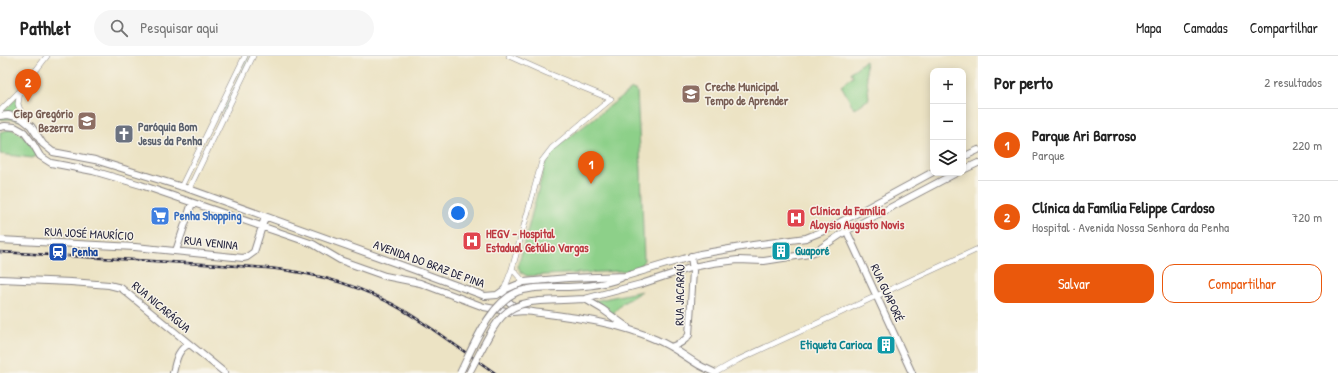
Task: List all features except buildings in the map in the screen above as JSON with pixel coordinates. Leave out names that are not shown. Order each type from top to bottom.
[{"type":"main road","points":[[0,116],[8,115],[21,118],[31,126]]},
{"type":"main road","name":"AVENIDA DO BRAZ DE PINA","points":[[0,127],[10,126],[24,132],[34,144],[40,156],[47,161],[93,171],[313,244],[340,260],[385,276],[420,283],[484,307],[512,312],[525,311],[604,322],[632,330]]},
{"type":"main road","name":"AVENIDA DO BRAZ DE PINA","points":[[31,126],[43,144],[53,152],[95,160],[189,189],[485,296],[494,296],[521,282],[568,278],[626,276],[691,256],[757,244],[806,238],[821,232],[930,174]]},
{"type":"main road","points":[[966,156],[978,150]]},
{"type":"main road","points":[[966,169],[978,163]]},
{"type":"main road","points":[[470,373],[493,327],[506,312],[522,303],[540,300],[585,299],[641,284],[692,267],[722,261],[764,261],[809,254],[818,250],[846,231],[950,176]]},
{"type":"main road","points":[[176,251],[192,203]]},
{"type":"main road","name":"RUA VENINA","points":[[176,251],[243,258],[247,257],[254,252],[265,217]]},
{"type":"main road","name":"RUA GUAPORÉ","points":[[842,221],[912,373]]},
{"type":"main road","name":"RUA JOSÉ MAURÍCIO","points":[[0,240],[136,247],[176,251]]},
{"type":"main road","name":"RUA JACARAÚ","points":[[671,347],[686,340],[689,335],[692,267],[691,256]]},
{"type":"main road","points":[[460,373],[485,323],[499,304],[517,292],[535,288],[594,285],[606,283],[626,276]]},
{"type":"main road","name":"RUA NICARÁGUA","points":[[0,279],[72,282],[121,288],[226,373]]},
{"type":"main road","points":[[510,305],[510,297],[521,282]]},
{"type":"main road","points":[[504,290],[505,298],[510,305],[525,311]]},
{"type":"main road","points":[[585,299],[632,330],[671,347],[700,366],[715,373]]},
{"type":"main road","points":[[173,373],[180,351],[189,344]]},
{"type":"street","points":[[0,111],[20,91],[47,56]]},
{"type":"street","points":[[189,189],[241,73],[245,56]]},
{"type":"street","points":[[181,187],[241,73],[253,56]]},
{"type":"street","points":[[504,290],[512,269],[542,161],[552,148],[611,99],[509,56]]},
{"type":"street","points":[[20,91],[18,104],[19,108],[24,118],[31,126]]},
{"type":"street","points":[[190,170],[197,173]]},
{"type":"street","points":[[715,373],[738,360],[978,249]]},
{"type":"street","points":[[512,269],[521,282]]},
{"type":"green space","points":[[865,61],[869,99],[854,109],[841,85],[853,76],[851,72]]},
{"type":"green space","points":[[632,89],[637,91],[644,260],[638,270],[527,276],[522,273],[518,267],[546,160],[558,146]]},
{"type":"green space","points":[[19,95],[20,121],[13,119],[0,119],[0,115]]},
{"type":"green space","points":[[11,129],[23,137],[38,155],[32,158],[0,154],[0,132]]},
{"type":"green space","points":[[642,291],[623,303],[614,312],[614,317],[594,301]]},
{"type":"waterway","points":[[223,113],[249,56]]},
{"type":"railway","points":[[0,252],[272,268],[323,277],[372,294],[400,308],[495,373]]},
{"type":"place","name":"Creche Municipal Tempo de Aprender","points":[[691,94]]},
{"type":"place","name":"Clínica da Família Felippe Cardoso","points":[[28,102]]},
{"type":"place","name":"Ciep Gregório Bezerra","points":[[87,121]]},
{"type":"place","name":"Paróquia Bom Jesus da Penha","points":[[124,134]]},
{"type":"place","name":"Parque Ari Barroso","points":[[591,184]]},
{"type":"place","name":"Penha Shopping","points":[[160,216]]},
{"type":"place","name":"Clínica da Família Aloysio Augusto Novis","points":[[796,218]]},
{"type":"place","name":"HEGV - Hospital Estadual Getúlio Vargas","points":[[472,241]]},
{"type":"place","name":"Guaporé","points":[[781,251]]},
{"type":"place","name":"Penha","points":[[58,252]]},
{"type":"place","name":"Etiqueta Carioca","points":[[886,345]]}]
